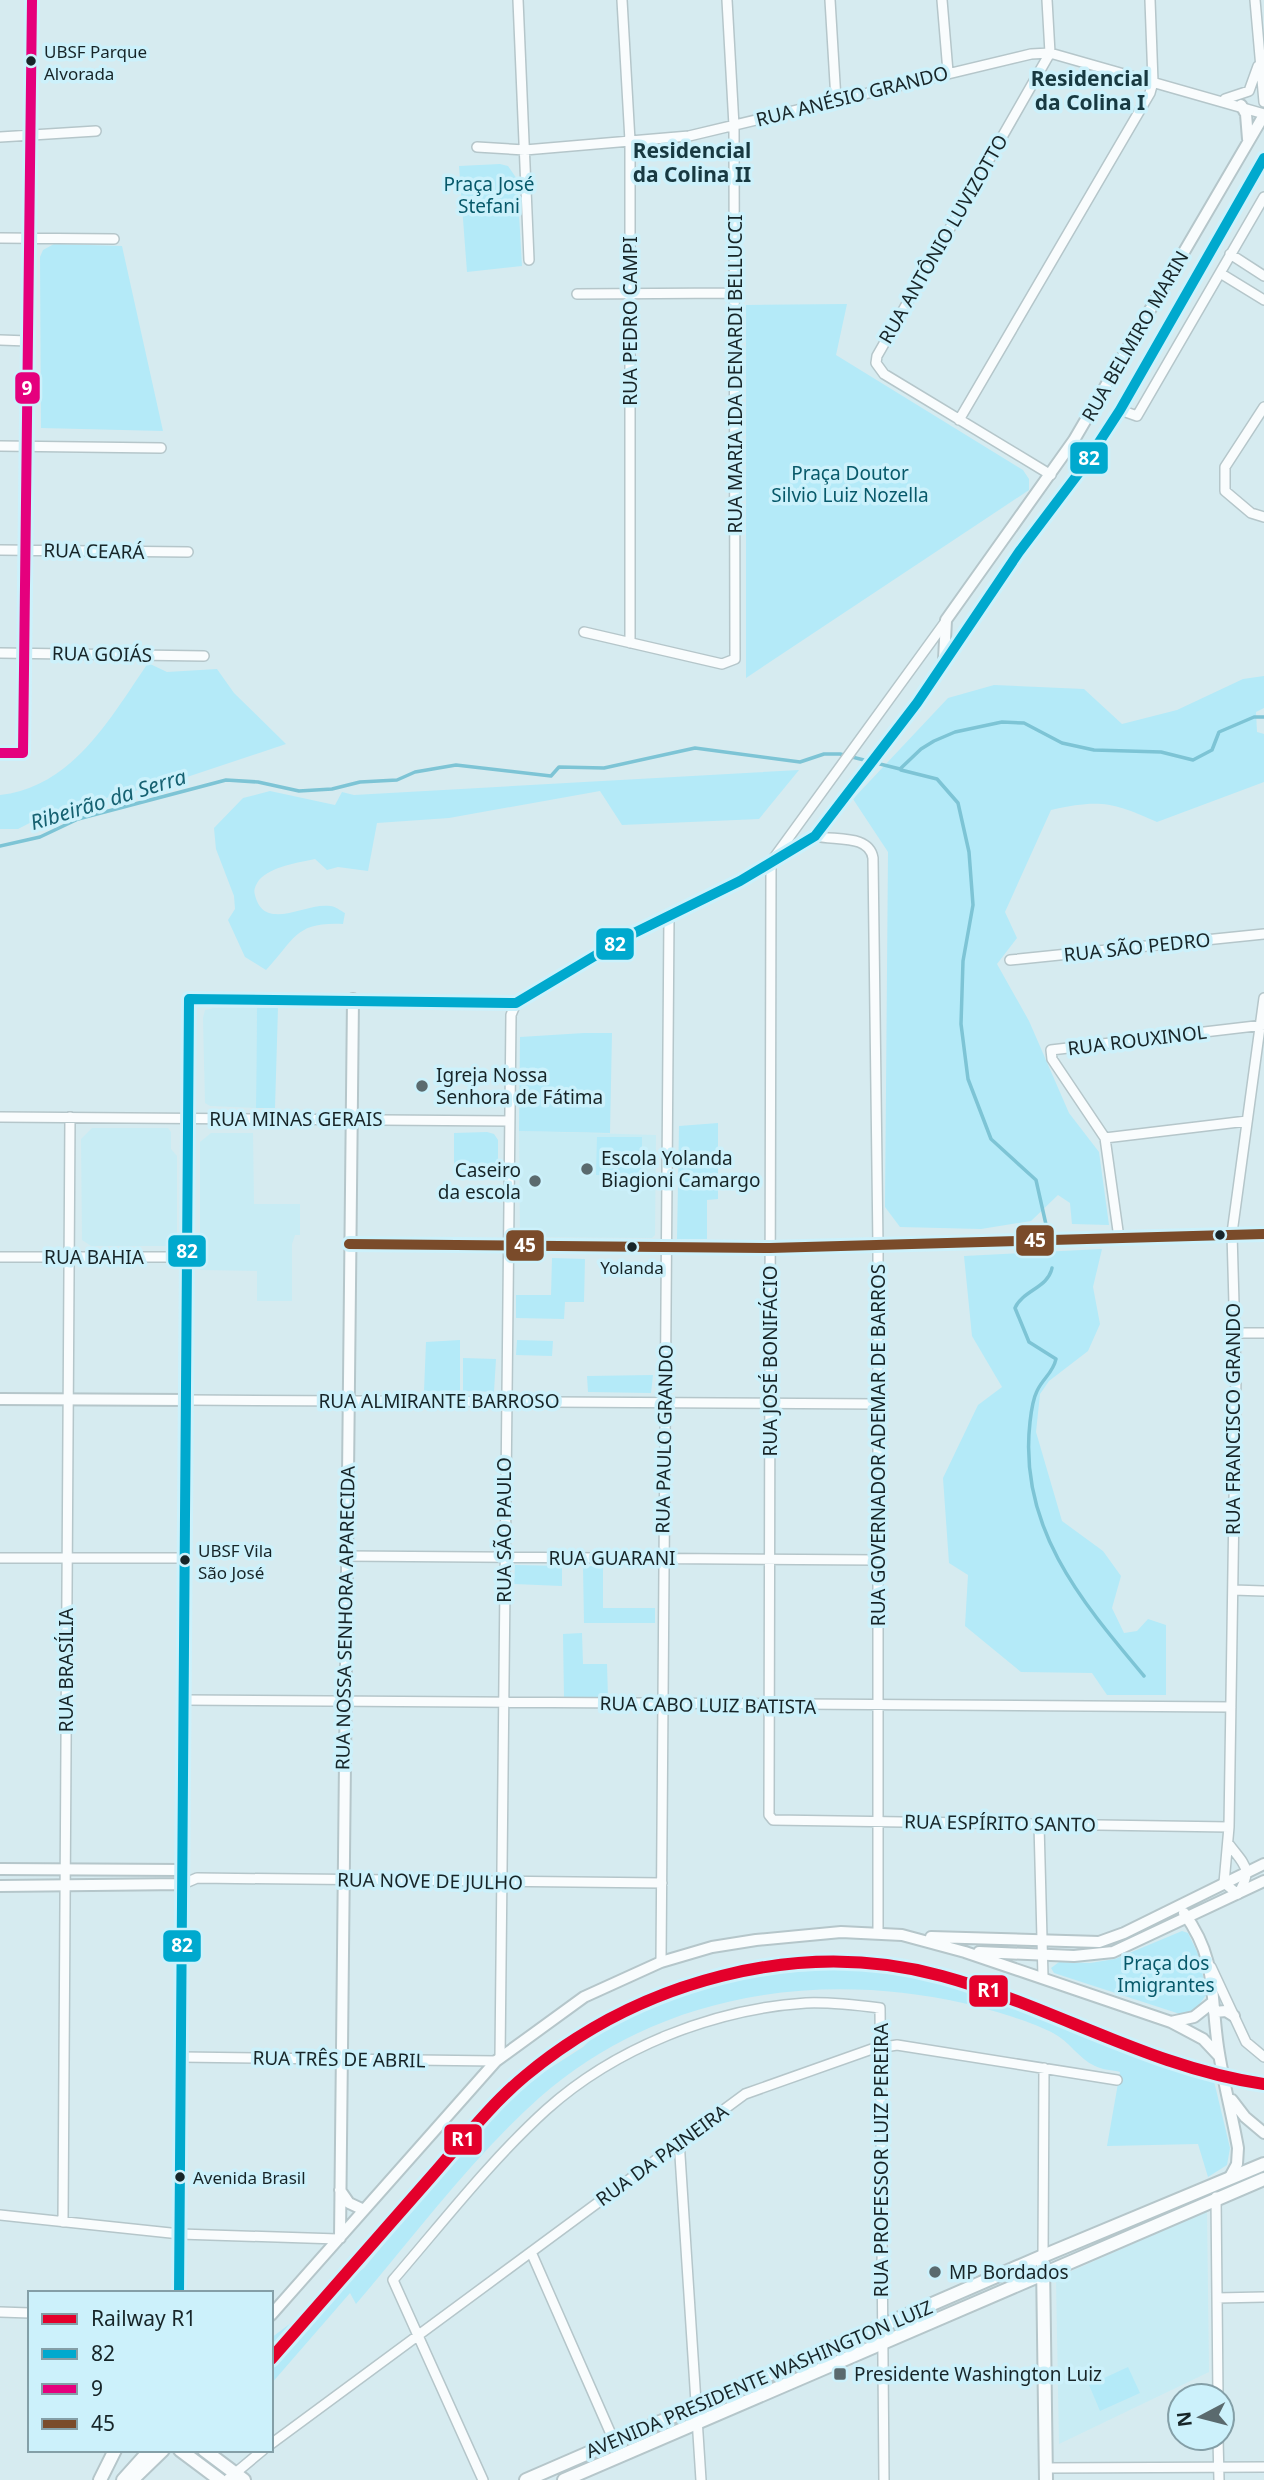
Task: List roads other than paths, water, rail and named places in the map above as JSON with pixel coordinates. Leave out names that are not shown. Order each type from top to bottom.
[{"type":"main road","name":"AVENIDA PRESIDENTE WASHINGTON LUIZ","points":[[564,2480],[1216,2197],[1264,2164]]},
{"type":"main road","name":"AVENIDA PRESIDENTE WASHINGTON LUIZ","points":[[529,2479],[883,2328],[1043,2256],[1233,2183],[1264,2179]]},
{"type":"main road","points":[[1043,2256],[1046,2474]]},
{"type":"main road","points":[[100,2480],[115,2452]]},
{"type":"main road","points":[[123,2480],[148,2452]]},
{"type":"main road","points":[[132,2480],[161,2452]]},
{"type":"main road","points":[[183,2452],[220,2480]]},
{"type":"main road","points":[[206,2452],[235,2477]]},
{"type":"street","points":[[0,753],[23,753],[32,0]]},
{"type":"street","points":[[518,0],[529,260]]},
{"type":"street","name":"RUA PEDRO CAMPI","points":[[622,0],[630,141],[630,643]]},
{"type":"street","name":"RUA MARIA IDA DENARDI BELLUCCI","points":[[630,643],[722,664],[732,663],[736,654],[734,126],[727,0]]},
{"type":"street","points":[[830,0],[836,100]]},
{"type":"street","points":[[943,0],[948,72]]},
{"type":"street","points":[[1047,0],[1050,53]]},
{"type":"street","points":[[1051,475],[959,420],[1153,82],[1150,0]]},
{"type":"street","points":[[1255,0],[1264,102]]},
{"type":"street","name":"RUA ANÉSIO GRANDO","points":[[477,148],[525,150],[689,136],[948,72],[1031,54],[1050,53],[1222,99],[1264,114]]},
{"type":"street","name":"RUA ANTÔNIO LUVIZOTTO","points":[[959,420],[884,374],[876,363],[877,356],[1050,53]]},
{"type":"street","points":[[1222,99],[1249,91],[1262,61]]},
{"type":"street","points":[[1241,105],[1246,114],[1248,143]]},
{"type":"street","name":"RUA BELMIRO MARIN","points":[[771,862],[1051,475],[1081,429],[1264,114]]},
{"type":"street","points":[[0,136],[31,137],[96,131]]},
{"type":"street","name":"RUA BELMIRO MARIN","points":[[816,836],[917,703],[1019,552],[1081,470],[1119,410],[1264,158]]},
{"type":"street","points":[[1119,410],[1137,416],[1264,197]]},
{"type":"street","points":[[0,238],[114,239]]},
{"type":"street","points":[[1230,254],[1264,276]]},
{"type":"street","points":[[1220,273],[1264,300]]},
{"type":"street","points":[[577,294],[735,293]]},
{"type":"street","points":[[0,340],[28,341]]},
{"type":"street","points":[[1264,407],[1225,467],[1225,491],[1251,513],[1264,517]]},
{"type":"street","points":[[0,446],[161,448]]},
{"type":"street","name":"RUA CEARÁ","points":[[0,550],[188,552]]},
{"type":"street","points":[[944,661],[946,620]]},
{"type":"street","points":[[584,632],[630,643]]},
{"type":"street","name":"RUA GOIÁS","points":[[0,653],[204,656]]},
{"type":"street","points":[[179,2291],[189,999],[516,1003],[669,916],[740,881],[816,836]]},
{"type":"street","name":"RUA GOVERNADOR ADEMAR DE BARROS","points":[[816,836],[865,843],[872,850],[878,1246],[878,1932]]},
{"type":"street","name":"RUA JOSÉ BONIFÁCIO","points":[[771,862],[771,1818]]},
{"type":"street","name":"RUA PAULO GRANDO","points":[[661,1962],[669,916]]},
{"type":"street","name":"RUA SÃO PEDRO","points":[[1010,960],[1264,934]]},
{"type":"street","name":"RUA FRANCISCO GRANDO","points":[[1224,1883],[1229,1827],[1236,1374],[1232,1233],[1264,998]]},
{"type":"street","name":"RUA NOSSA SENHORA APARECIDA","points":[[339,2239],[353,999]]},
{"type":"street","name":"RUA SÃO PAULO","points":[[498,2059],[506,1245],[511,1014],[516,1003]]},
{"type":"street","name":"RUA ROUXINOL","points":[[1119,1238],[1105,1138],[1052,1059],[1051,1049],[1262,1025]]},
{"type":"street","name":"RUA MINAS GERAIS","points":[[0,1117],[509,1121]]},
{"type":"street","name":"RUA BRASÍLIA","points":[[63,2222],[70,1117]]},
{"type":"street","points":[[1105,1138],[1247,1121]]},
{"type":"street","points":[[349,1244],[770,1248],[1264,1234]]},
{"type":"street","name":"RUA BAHIA","points":[[0,1257],[188,1257]]},
{"type":"street","points":[[1234,1333],[1264,1333]]},
{"type":"street","name":"RUA ALMIRANTE BARROSO","points":[[0,1399],[878,1404]]},
{"type":"street","name":"RUA GUARANI","points":[[345,1556],[878,1560]]},
{"type":"street","points":[[0,1558],[186,1558]]},
{"type":"street","points":[[1233,1590],[1264,1591]]},
{"type":"street","name":"RUA CABO LUIZ BATISTA","points":[[185,1700],[878,1707],[1231,1707]]},
{"type":"street","name":"RUA ESPÍRITO SANTO","points":[[771,1818],[1229,1827]]},
{"type":"street","points":[[1040,1824],[1043,1978]]},
{"type":"street","points":[[1228,1843],[1247,1870],[1247,1880],[1238,1894]]},
{"type":"street","points":[[273,2313],[498,2059],[584,1997],[661,1962],[712,1947],[841,1932],[878,1932],[912,1937],[1099,1942],[1124,1933],[1247,1870],[1264,1864]]},
{"type":"street","points":[[0,1869],[183,1870]]},
{"type":"street","name":"RUA NOVE DE JULHO","points":[[183,1870],[197,1878]]},
{"type":"street","name":"RUA NOVE DE JULHO","points":[[183,1884],[197,1878],[662,1883]]},
{"type":"street","points":[[965,1952],[1090,1956],[1113,1952],[1264,1881]]},
{"type":"street","points":[[1224,1883],[1238,1894]]},
{"type":"street","points":[[0,1885],[183,1884]]},
{"type":"street","points":[[1177,1907],[1202,1938],[1211,1966],[1246,2042],[1259,2055]]},
{"type":"street","points":[[1202,1938],[1205,1909]]},
{"type":"street","points":[[912,1937],[965,1952],[1171,2022],[1203,2039],[1220,2056]]},
{"type":"street","points":[[1211,1966],[1213,2007],[1238,2158],[1233,2183]]},
{"type":"street","name":"RUA PROFESSOR LUIZ PEREIRA","points":[[419,2335],[393,2280],[522,2134],[555,2103],[608,2065],[659,2039],[702,2023],[775,2007],[807,2003],[880,2008],[884,2480]]},
{"type":"street","points":[[1171,2022],[1194,2017],[1213,2007],[1234,2016]]},
{"type":"street","name":"RUA DA PAINEIRA","points":[[273,2443],[679,2140],[745,2094],[880,2047],[897,2045],[1117,2080]]},
{"type":"street","name":"RUA TRÊS DE ABRIL","points":[[181,2057],[498,2059]]},
{"type":"street","points":[[1043,2256],[1044,2068]]},
{"type":"street","points":[[1230,2098],[1245,2117],[1264,2133]]},
{"type":"street","points":[[679,2140],[701,2480]]},
{"type":"street","points":[[340,2190],[349,2203],[364,2210]]},
{"type":"street","points":[[1216,2197],[1218,2382]]},
{"type":"street","points":[[0,2216],[180,2234],[339,2239]]},
{"type":"street","points":[[531,2252],[614,2441]]},
{"type":"street","points":[[1217,2298],[1264,2297]]},
{"type":"street","points":[[0,2312],[28,2313]]},
{"type":"street","points":[[419,2335],[483,2480]]},
{"type":"street","points":[[235,2477],[261,2452]]},
{"type":"street","points":[[1218,2452],[1219,2480]]},
{"type":"street","points":[[1046,2474],[1264,2467]]},
{"type":"waterway","name":"Ribeirão da Serra","points":[[0,846],[40,837],[78,819],[226,780],[258,782],[299,791],[332,789],[360,782],[397,780],[415,772],[456,765],[551,776],[559,767],[604,768],[695,748],[800,762],[824,754],[840,754],[900,769],[934,741],[955,732],[1002,722],[1024,723],[1062,743],[1094,750],[1161,752],[1193,760],[1212,750],[1219,732],[1254,717],[1264,717]]},
{"type":"waterway","points":[[901,770],[937,779],[958,803],[969,852],[973,905],[963,961],[961,1024],[968,1079],[991,1139],[1036,1180],[1047,1229]]},
{"type":"waterway","points":[[1052,1268],[1046,1280],[1024,1297],[1015,1308],[1029,1342],[1056,1359],[1034,1398],[1030,1422],[1029,1460],[1034,1495],[1044,1529],[1077,1590],[1144,1676]]},
{"type":"rail line","name":"R1","points":[[273,2357],[476,2125],[525,2076],[570,2043],[618,2015],[669,1992],[722,1976],[777,1965],[832,1962],[887,1965],[942,1976],[983,1989],[1181,2065],[1264,2084]]},
{"type":"place","name":"UBSF Parque Alvorada","points":[[31,61]]},
{"type":"place","name":"Igreja Nossa Senhora de Fátima","points":[[422,1086]]},
{"type":"place","name":"Escola Yolanda Biagioni Camargo","points":[[587,1169]]},
{"type":"place","name":"Caseiro da escola","points":[[535,1181]]},
{"type":"place","name":"Yolanda","points":[[632,1247]]},
{"type":"place","name":"UBSF Vila São José","points":[[185,1560]]},
{"type":"place","name":"Avenida Brasil","points":[[180,2177]]},
{"type":"place","name":"MP Bordados","points":[[935,2272]]},
{"type":"place","name":"Presidente Washington Luiz","points":[[840,2374]]},
{"type":"district","name":"Residencial da Colina I","points":[[1090,90]]},
{"type":"district","name":"Residencial da Colina II","points":[[692,162]]},
{"type":"park label","name":"Praça José Stefani","points":[[489,195]]},
{"type":"park label","name":"Praça Doutor Silvio Luiz Nozella","points":[[850,484]]},
{"type":"park label","name":"Praça dos Imigrantes","points":[[1166,1974]]}]
